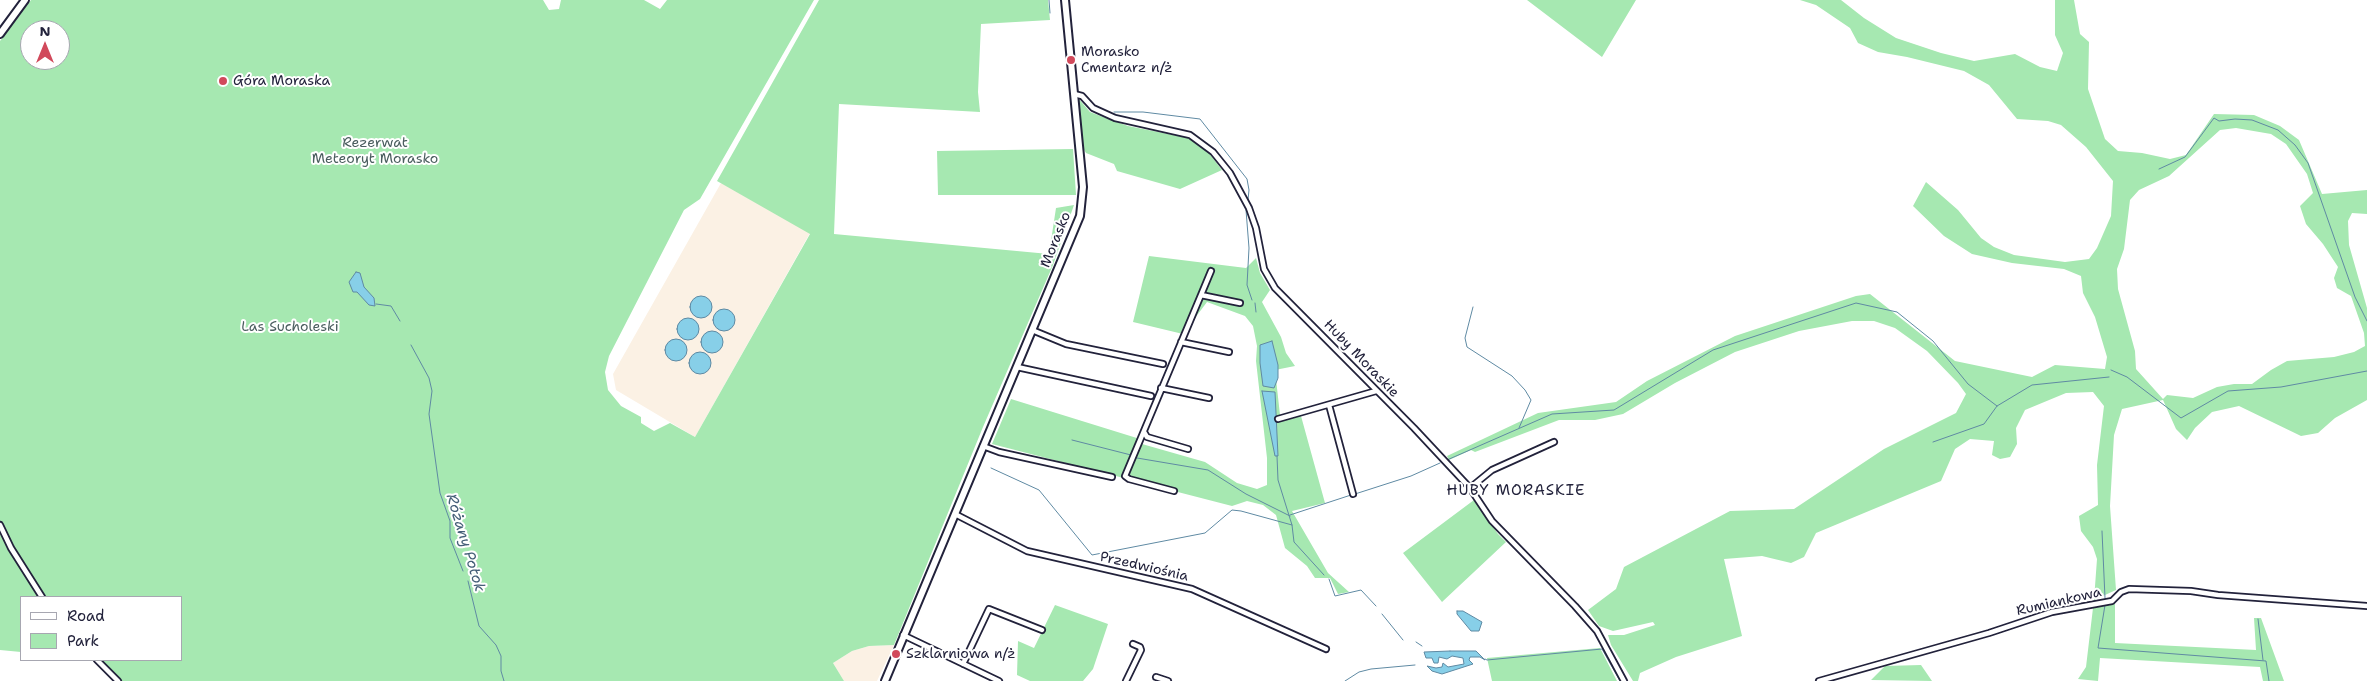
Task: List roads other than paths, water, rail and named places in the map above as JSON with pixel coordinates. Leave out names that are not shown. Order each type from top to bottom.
[{"type":"street","points":[[0,34],[25,0]]},
{"type":"street","name":"Morasko","points":[[884,681],[1074,231],[1082,208],[1083,187],[1065,0]]},
{"type":"street","name":"Huby Moraskie","points":[[1074,94],[1082,96],[1099,112],[1115,118],[1190,135],[1214,152],[1230,173],[1253,217],[1264,269],[1268,279],[1470,488],[1492,521],[1597,631],[1624,681]]},
{"type":"street","points":[[1174,491],[1126,478],[1161,388],[1211,271]]},
{"type":"street","points":[[1201,295],[1240,304]]},
{"type":"street","points":[[1032,330],[1066,344],[1163,364]]},
{"type":"street","points":[[1181,342],[1229,352]]},
{"type":"street","points":[[1017,367],[1151,396]]},
{"type":"street","points":[[1161,388],[1209,398]]},
{"type":"street","points":[[1278,419],[1376,391]]},
{"type":"street","points":[[1329,404],[1354,494]]},
{"type":"street","points":[[1144,430],[1145,435],[1148,437],[1188,449]]},
{"type":"street","points":[[1470,488],[1492,470],[1554,442]]},
{"type":"street","points":[[983,446],[999,452],[1112,477]]},
{"type":"street","name":"Przedwiośnia","points":[[955,514],[1027,551],[1192,589],[1326,649]]},
{"type":"street","points":[[0,525],[11,548],[41,596]]},
{"type":"street","name":"Rumiankowa","points":[[1819,681],[1989,633],[2052,612],[2112,601],[2121,592],[2129,589],[2191,591],[2218,595],[2367,606]]},
{"type":"street","points":[[963,664],[989,608],[1042,630]]},
{"type":"street","points":[[904,636],[998,681]]},
{"type":"street","points":[[1126,681],[1140,652],[1140,647],[1133,644]]},
{"type":"street","points":[[98,661],[118,681]]},
{"type":"street","points":[[1156,677],[1168,681]]},
{"type":"water","points":[[356,272],[360,273],[364,287],[374,298],[375,306],[369,305],[357,292],[353,292],[349,282]]},
{"type":"water","points":[[701,296],[709,299],[712,307],[709,315],[701,318],[693,315],[690,307],[693,299]]},
{"type":"water","points":[[724,309],[732,312],[735,320],[732,328],[724,331],[716,328],[713,320],[716,312]]},
{"type":"water","points":[[688,318],[696,321],[699,329],[696,337],[688,340],[680,337],[677,329],[680,321]]},
{"type":"water","points":[[712,331],[720,334],[723,342],[720,350],[712,353],[704,350],[701,342],[704,334]]},
{"type":"water","points":[[676,339],[684,342],[687,350],[684,358],[676,361],[668,358],[665,350],[668,342]]},
{"type":"water","points":[[1272,341],[1278,365],[1278,378],[1274,388],[1263,386],[1260,363],[1260,345]]},
{"type":"water","points":[[700,352],[708,355],[711,363],[708,371],[700,374],[692,371],[689,363],[692,355]]},
{"type":"water","points":[[1262,391],[1275,392],[1278,456],[1275,456]]},
{"type":"water","points":[[1457,611],[1463,611],[1482,622],[1479,631],[1471,631],[1457,614]]},
{"type":"water","points":[[1476,651],[1485,660],[1480,657],[1470,657],[1469,660],[1473,664],[1442,674],[1432,671],[1427,666],[1436,668],[1442,667],[1443,663],[1448,667],[1464,664],[1463,658],[1452,656],[1447,659],[1439,657],[1438,663],[1434,663],[1432,658],[1426,658],[1424,652]]},
{"type":"waterway","points":[[1049,0],[1050,13]]},
{"type":"waterway","points":[[1114,112],[1143,112],[1200,119],[1247,179],[1248,200]]},
{"type":"waterway","points":[[2159,169],[2185,157],[2214,118],[2219,121],[2235,119],[2252,120],[2278,130],[2295,145],[2308,163],[2355,297],[2367,321]]},
{"type":"waterway","points":[[1246,210],[1249,248],[1247,285],[1252,300]]},
{"type":"waterway","points":[[1255,303],[1256,312]]},
{"type":"waterway","points":[[1447,460],[1552,414],[1614,410],[1713,350],[1856,303],[1897,312],[1933,341],[1968,384],[1997,406]]},
{"type":"waterway","name":"Różany Potok","points":[[376,304],[391,306],[400,321]]},
{"type":"waterway","points":[[1473,307],[1465,338],[1467,347],[1512,376],[1525,390],[1531,400],[1519,428]]},
{"type":"waterway","name":"Różany Potok","points":[[411,345],[429,378],[432,391],[429,414],[440,493],[450,521],[450,538],[463,571]]},
{"type":"waterway","points":[[2111,370],[2127,377],[2181,418],[2228,391],[2281,387],[2367,371]]},
{"type":"waterway","points":[[1933,442],[1984,424],[1997,406],[2032,385],[2109,377]]},
{"type":"waterway","points":[[1072,440],[1131,455]]},
{"type":"waterway","points":[[1277,456],[1278,480],[1292,525],[1294,542],[1324,575]]},
{"type":"waterway","points":[[1137,458],[1208,470],[1246,494],[1290,516]]},
{"type":"waterway","points":[[1355,494],[1411,476],[1440,463]]},
{"type":"waterway","points":[[991,468],[1039,490],[1092,555],[1205,533],[1232,510],[1292,525]]},
{"type":"waterway","points":[[1290,515],[1351,495]]},
{"type":"waterway","points":[[2102,531],[2105,598]]},
{"type":"waterway","points":[[1329,579],[1335,596],[1361,590],[1376,606]]},
{"type":"waterway","name":"Różany Potok","points":[[468,581],[479,626],[496,645],[501,656],[501,671],[504,681]]},
{"type":"waterway","points":[[2105,605],[2098,648],[2266,661],[2269,681]]},
{"type":"waterway","points":[[1382,614],[1403,640]]},
{"type":"waterway","points":[[2258,619],[2263,660]]},
{"type":"waterway","points":[[1416,642],[1422,646]]},
{"type":"waterway","points":[[1485,659],[1602,649],[1620,681]]},
{"type":"waterway","points":[[1345,681],[1359,672],[1371,669],[1415,665]]},
{"type":"place","name":"Morasko Cmentarz n/ż","points":[[1071,60]]},
{"type":"place","name":"Góra Moraska","points":[[223,81]]},
{"type":"place","name":"Szklarniowa n/ż","points":[[896,654]]},
{"type":"district","name":"HUBY MORASKIE","points":[[1516,491]]},
{"type":"park label","name":"Rezerwat Meteoryt Morasko","points":[[375,152]]},
{"type":"park label","name":"Las Sucholeski","points":[[290,327]]}]
